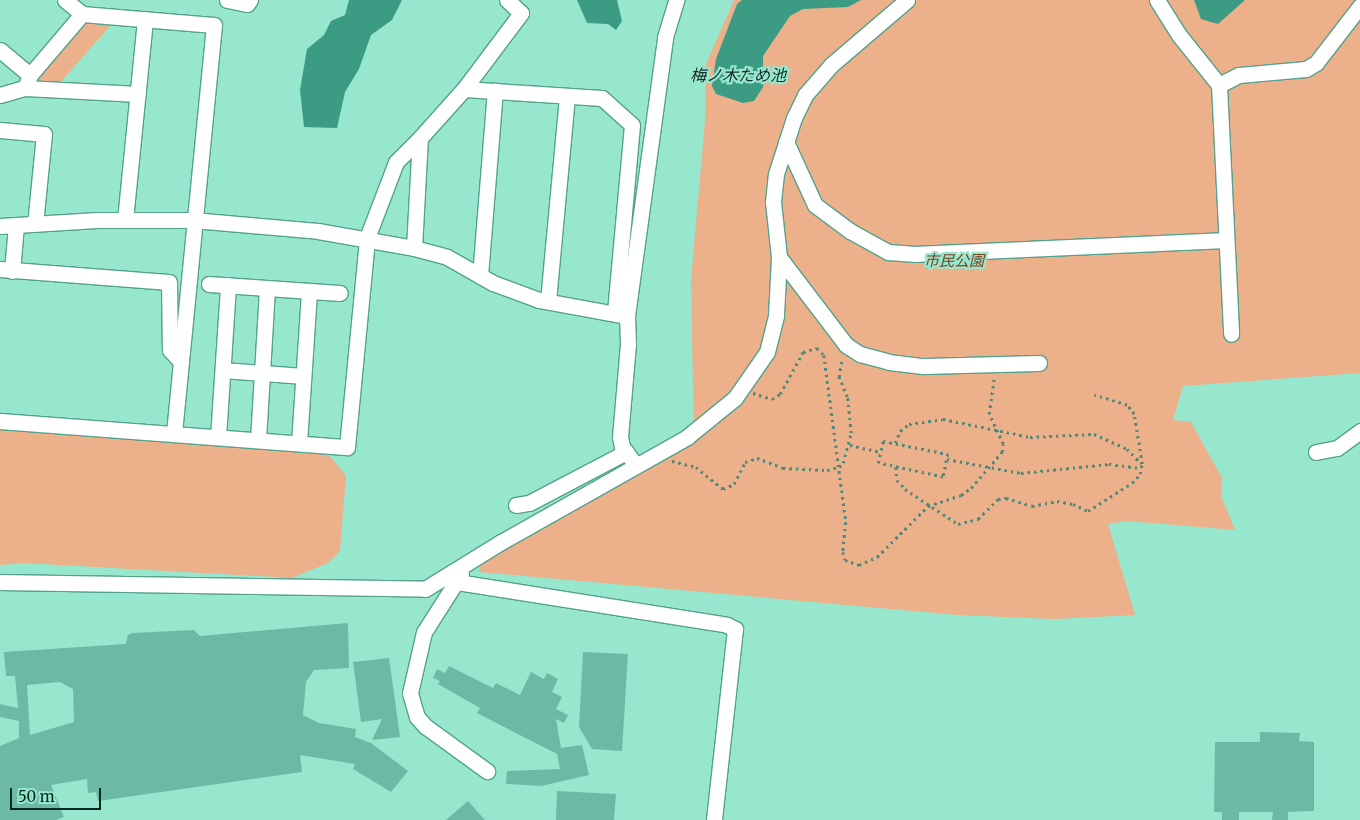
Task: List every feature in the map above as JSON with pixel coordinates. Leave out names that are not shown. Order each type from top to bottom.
[{"type":"street","points":[[65,0],[82,14],[214,25],[174,434]]},
{"type":"street","points":[[226,0],[247,4],[250,0]]},
{"type":"street","points":[[0,421],[347,447],[367,238],[396,162],[464,89],[521,13],[507,0]]},
{"type":"street","points":[[621,314],[665,37],[676,0]]},
{"type":"street","points":[[0,582],[425,589],[467,561],[636,466],[713,419],[743,388],[767,352],[773,334],[779,257],[773,202],[776,174],[786,142],[805,94],[818,78],[907,0]]},
{"type":"street","points":[[1157,0],[1179,35],[1218,85],[1231,334]]},
{"type":"street","points":[[1218,85],[1239,76],[1306,69],[1316,63],[1360,6]]},
{"type":"street","points":[[0,95],[27,82],[82,14]]},
{"type":"street","points":[[125,220],[145,19]]},
{"type":"street","points":[[0,50],[27,82],[138,94]]},
{"type":"street","points":[[464,89],[602,98],[632,125],[621,314],[628,344],[619,427],[626,452],[636,466]]},
{"type":"street","points":[[480,276],[496,91]]},
{"type":"street","points":[[548,301],[567,96]]},
{"type":"street","points":[[0,130],[44,134],[34,224]]},
{"type":"street","points":[[414,248],[420,138]]},
{"type":"street","points":[[786,142],[815,204],[850,231],[888,252],[916,254],[1225,240]]},
{"type":"street","points":[[0,226],[125,220],[194,220],[367,238],[447,257],[480,276],[548,301],[621,314]]},
{"type":"street","points":[[16,225],[6,270],[169,282],[170,350],[181,362]]},
{"type":"street","points":[[779,257],[846,345],[860,354],[889,362],[923,366],[1039,363]]},
{"type":"street","points":[[209,284],[340,292]]},
{"type":"street","points":[[218,437],[228,285]]},
{"type":"street","points":[[258,440],[267,288]]},
{"type":"street","points":[[298,443],[309,290]]},
{"type":"street","points":[[222,370],[303,376]]},
{"type":"street","points":[[1316,452],[1337,448],[1359,433]]},
{"type":"street","points":[[516,505],[529,503],[626,452]]},
{"type":"street","points":[[467,561],[457,582],[424,632],[412,676],[412,706],[416,717],[443,741],[487,772]]},
{"type":"street","points":[[457,582],[727,624],[735,629],[714,820]]},
{"type":"path","points":[[652,456],[696,467],[723,489],[734,484],[745,462],[757,458],[784,468],[827,470],[839,467],[850,445],[852,418],[839,377],[846,345]]},
{"type":"path","points":[[743,388],[764,399],[772,399],[780,394],[803,352],[817,348],[824,356],[846,522],[843,552],[845,560],[851,564],[859,565],[877,557],[928,506],[960,495],[1002,452],[1003,444],[989,414],[988,401],[999,364]]},
{"type":"path","points":[[896,467],[897,480],[928,506],[958,524],[978,519],[998,499],[1006,498],[1032,506],[1057,501],[1088,511],[1132,483],[1142,464],[1134,414],[1127,405],[1095,395]]},
{"type":"path","points":[[895,444],[900,431],[909,424],[929,419],[1030,437],[1094,434],[1127,449],[1142,464]]},
{"type":"path","points":[[883,441],[948,454],[943,477],[878,463],[881,452],[883,441]]},
{"type":"path","points":[[850,445],[881,452]]},
{"type":"path","points":[[947,459],[1020,474],[1109,464],[1141,468]]},
{"type":"green space","name":"市民公園","points":[[734,0],[1360,0],[1360,373],[1183,386],[1173,420],[1191,422],[1222,478],[1221,496],[1235,530],[1127,521],[1108,524],[1135,615],[1055,619],[958,615],[479,572],[480,564],[694,443],[691,281],[705,120],[706,64]]},
{"type":"green space","points":[[83,20],[112,24],[57,86],[37,85],[34,79]]},
{"type":"green space","points":[[0,428],[329,455],[346,476],[340,551],[328,563],[292,578],[24,563],[0,565]]},
{"type":"water","points":[[349,0],[402,0],[392,20],[371,35],[359,69],[345,92],[337,128],[304,127],[300,90],[307,49],[324,35],[331,21],[345,15]]},
{"type":"water","points":[[577,0],[617,0],[622,21],[616,30],[608,24],[587,23]]},
{"type":"water","name":"梅ノ木ため池","points":[[742,0],[861,0],[848,7],[803,9],[790,16],[763,56],[763,87],[754,101],[743,103],[716,94],[712,86],[716,59],[737,4]]},
{"type":"water","points":[[1194,0],[1245,0],[1218,24],[1201,19]]},
{"type":"building","points":[[348,623],[349,668],[314,670],[306,682],[303,715],[319,723],[356,729],[355,737],[371,743],[408,771],[391,792],[353,769],[355,764],[300,755],[302,772],[98,801],[96,792],[88,793],[87,779],[51,785],[64,817],[56,820],[0,820],[0,746],[19,738],[19,721],[0,717],[0,704],[18,708],[15,676],[6,676],[4,652],[126,644],[128,635],[132,633],[194,630],[200,636]],"holes":[[[60,682],[73,689],[74,722],[30,735],[27,685]]]},
{"type":"building","points":[[583,652],[628,654],[622,751],[592,749],[579,727]]},
{"type":"building","points":[[389,658],[400,737],[372,740],[382,719],[361,722],[353,662]]},
{"type":"building","points":[[449,666],[493,688],[496,683],[520,695],[531,672],[544,679],[547,673],[558,679],[552,692],[562,697],[556,709],[568,715],[564,723],[556,719],[561,748],[582,745],[589,775],[541,786],[506,784],[507,771],[560,769],[557,754],[477,713],[480,708],[438,684],[440,681],[433,678],[437,669],[445,673]]},
{"type":"building","points":[[1260,732],[1300,733],[1299,741],[1314,742],[1314,811],[1288,812],[1288,820],[1272,820],[1273,812],[1239,812],[1239,820],[1222,820],[1222,812],[1214,812],[1215,742],[1260,742]]},
{"type":"building","points":[[557,791],[616,794],[614,820],[556,820]]},
{"type":"building","points":[[468,801],[485,820],[446,820]]}]
